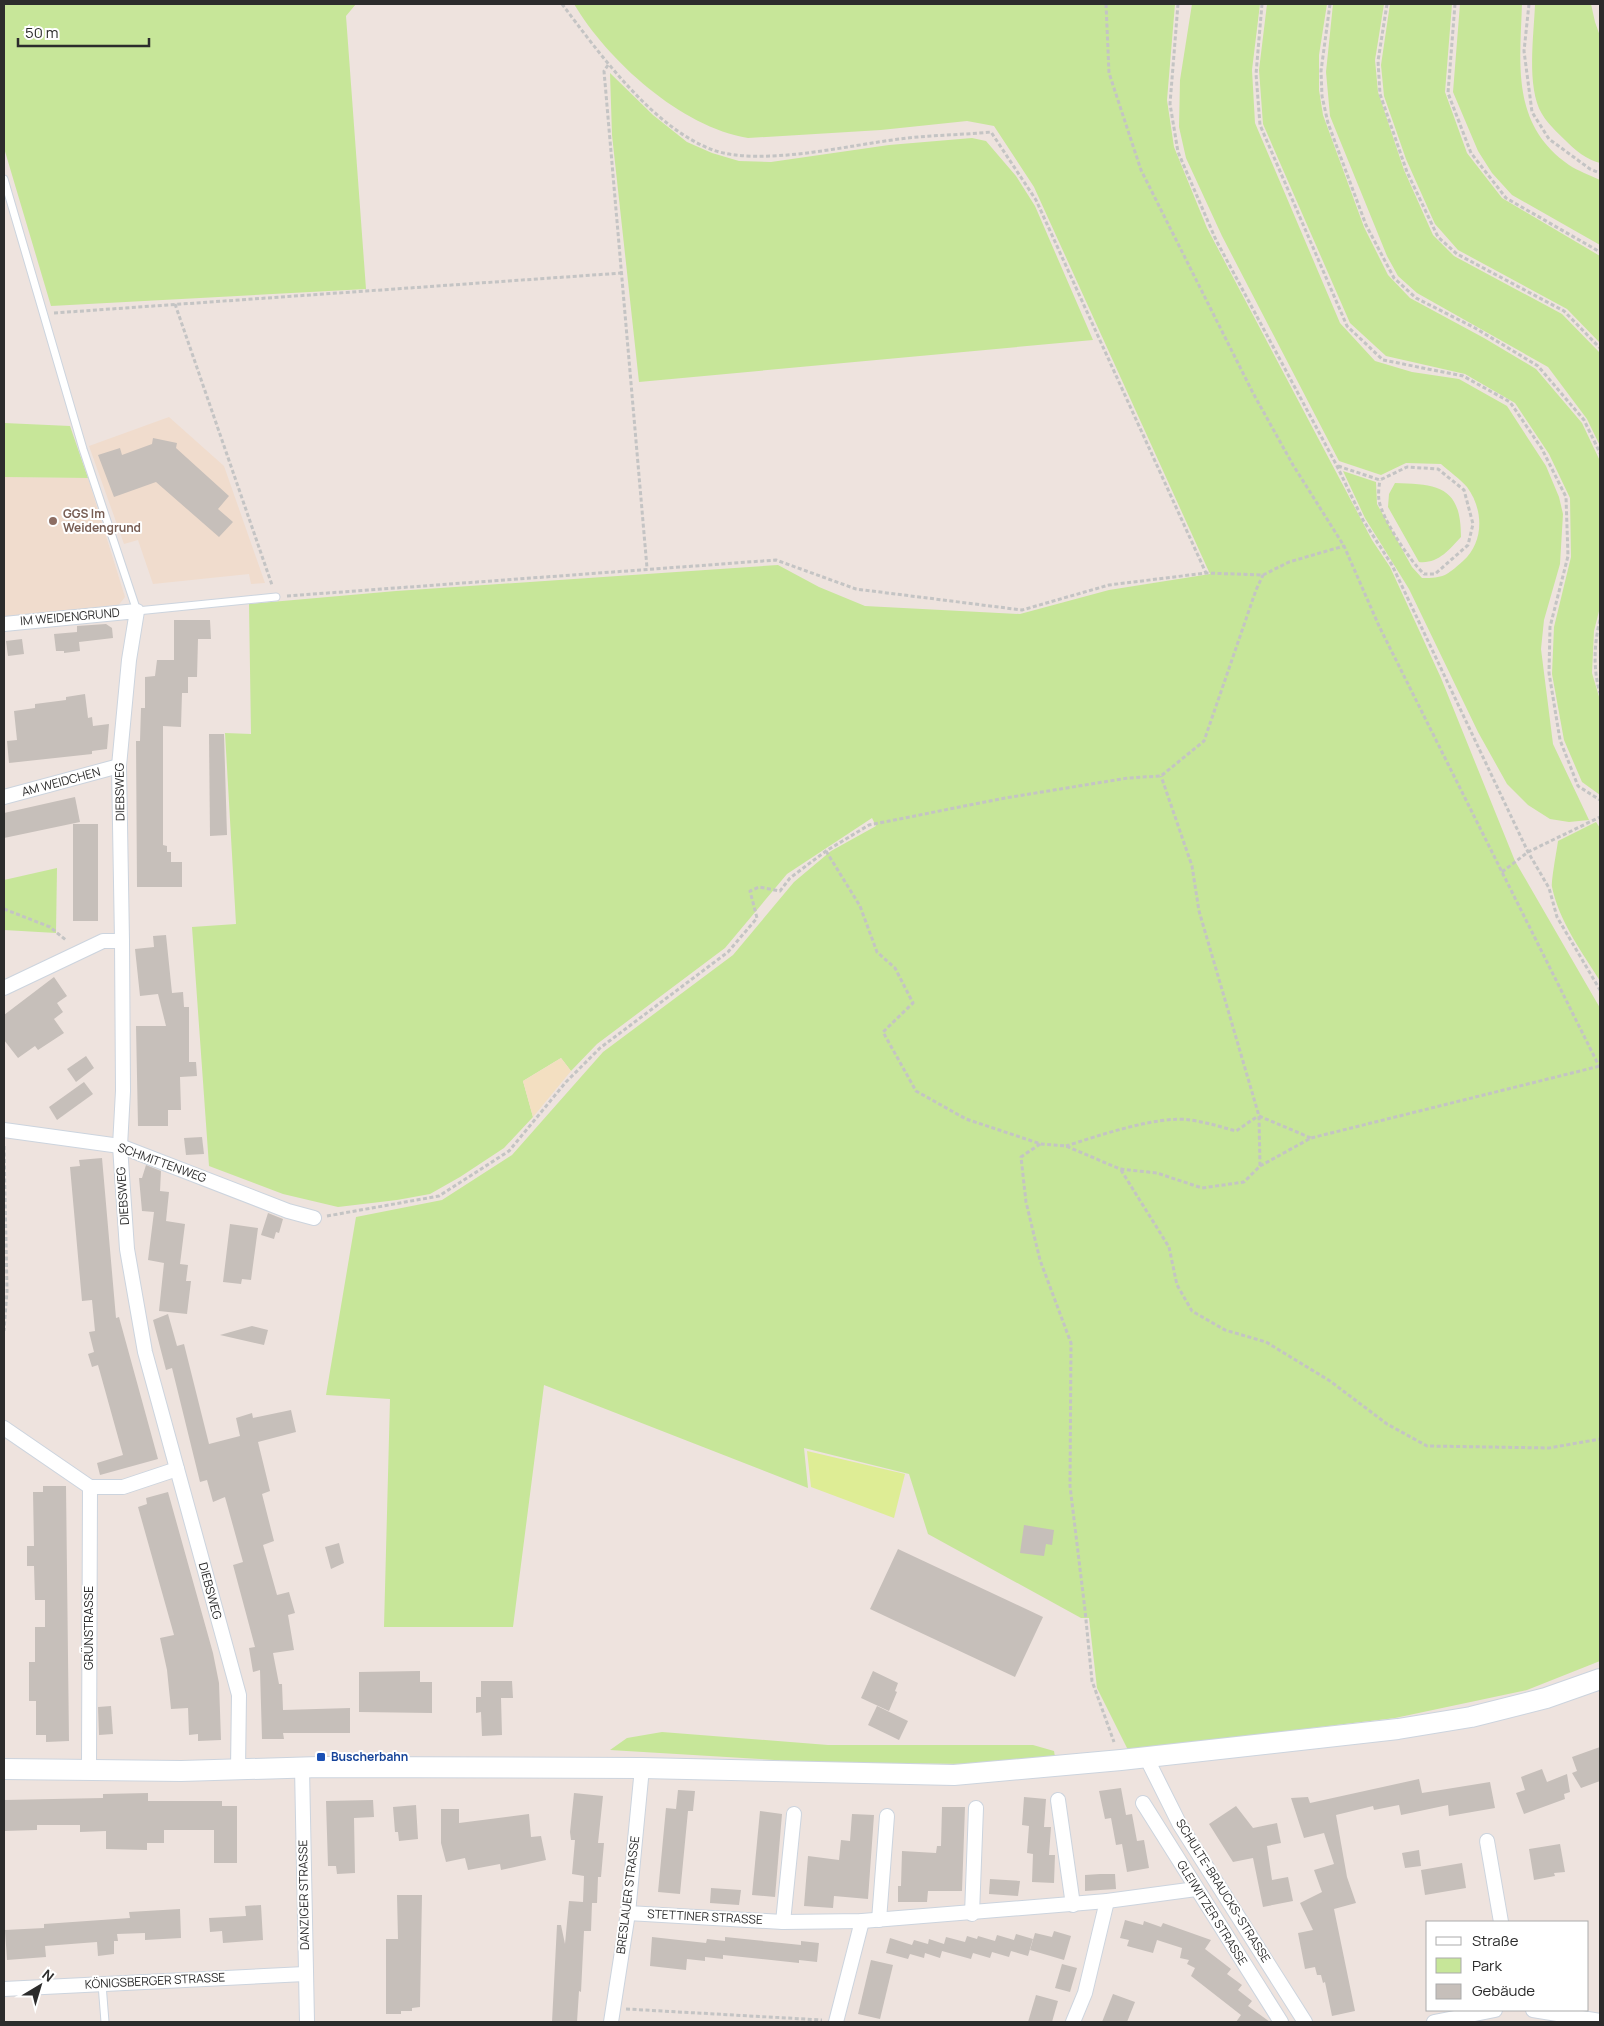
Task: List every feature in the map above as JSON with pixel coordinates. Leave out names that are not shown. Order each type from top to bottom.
[{"type":"main road","points":[[4,1769],[89,1768],[181,1771],[302,1767],[642,1768],[954,1775],[1121,1760],[1398,1729],[1471,1717],[1546,1698],[1600,1679]]},
{"type":"street","name":"IM WEIDENGRUND","points":[[4,624],[137,611]]},
{"type":"street","name":"DIEBSWEG","points":[[137,611],[129,660],[119,766],[122,941],[120,1146],[128,1258],[145,1352],[238,1695],[238,1769]]},
{"type":"street","name":"AM WEIDCHEN","points":[[4,798],[119,766]]},
{"type":"street","points":[[4,988],[103,941],[122,941]]},
{"type":"street","name":"SCHMITTENWEG","points":[[4,1130],[120,1146],[288,1211],[314,1218]]},
{"type":"street","points":[[4,1428],[90,1487],[123,1486],[176,1470]]},
{"type":"street","name":"GRÜNSTRASSE","points":[[89,1768],[90,1487]]},
{"type":"street","name":"SCHULTE-BRAUCKS-STRASSE","points":[[1146,1757],[1180,1825],[1305,2022]]},
{"type":"street","name":"DANZIGER STRASSE","points":[[302,1767],[307,2022]]},
{"type":"street","name":"BRESLAUER STRASSE","points":[[611,2022],[628,1913],[642,1768]]},
{"type":"street","points":[[1058,1800],[1073,1905]]},
{"type":"street","name":"GLEIWITZER STRASSE","points":[[1143,1803],[1281,2022]]},
{"type":"street","points":[[972,1914],[976,1808]]},
{"type":"street","points":[[783,1922],[794,1814]]},
{"type":"street","points":[[879,1920],[887,1816]]},
{"type":"street","points":[[1487,1841],[1501,1921]]},
{"type":"street","name":"STETTINER STRASSE","points":[[628,1913],[783,1922],[862,1921],[972,1914],[1107,1902],[1196,1889]]},
{"type":"street","points":[[1074,2022],[1085,1993],[1107,1902]]},
{"type":"street","points":[[836,2022],[862,1921]]},
{"type":"street","name":"KÖNIGSBERGER STRASSE","points":[[4,1989],[305,1974]]},
{"type":"street","points":[[1434,2022],[1490,2011]]},
{"type":"street","points":[[1539,2011],[1600,2021]]},
{"type":"lane","points":[[4,179],[83,449],[137,611],[276,597]]},
{"type":"lane","points":[[102,1983],[104,2022]]},
{"type":"path","points":[[562,4],[608,65],[628,87],[671,126],[711,149],[731,155],[753,156],[823,151],[901,139],[991,132],[1036,200],[1206,573]]},
{"type":"path","points":[[826,851],[860,906],[876,952],[895,968],[913,1003],[883,1032],[916,1091],[966,1119],[1041,1144],[1066,1146],[1120,1169],[1157,1173],[1202,1188],[1244,1182],[1260,1166],[1311,1138],[1432,1110],[1600,1066],[1379,626],[1344,546],[1293,465],[1254,393],[1141,170],[1108,73],[1106,4]]},
{"type":"path","points":[[1178,4],[1170,104],[1178,152],[1216,240],[1337,466],[1363,520],[1392,565],[1528,852],[1549,888],[1557,917],[1600,990]]},
{"type":"path","points":[[1262,4],[1256,74],[1260,125],[1347,326],[1383,360],[1463,376],[1510,402],[1542,449],[1566,497],[1568,556],[1550,627],[1549,673],[1560,740],[1578,786],[1600,800]]},
{"type":"path","points":[[1330,4],[1321,71],[1328,123],[1366,225],[1394,278],[1416,298],[1475,328],[1538,366],[1584,420],[1600,453]]},
{"type":"path","points":[[1387,4],[1378,61],[1380,94],[1407,172],[1438,237],[1457,254],[1564,311],[1600,348]]},
{"type":"path","points":[[1456,4],[1448,93],[1471,153],[1506,198],[1600,252]]},
{"type":"path","points":[[1529,4],[1524,51],[1532,112],[1549,139],[1590,168],[1600,172]]},
{"type":"path","points":[[608,65],[604,71],[648,568]]},
{"type":"path","points":[[42,314],[622,273]]},
{"type":"path","points":[[175,304],[276,597],[776,560],[856,589],[1022,610],[1109,585],[1206,573],[1263,575],[1289,562],[1344,546]]},
{"type":"path","points":[[1337,466],[1380,480],[1407,467],[1438,469],[1464,490],[1473,524],[1468,545],[1436,574],[1424,574],[1412,564],[1388,522],[1379,501],[1380,480]]},
{"type":"path","points":[[314,1218],[439,1196],[509,1151],[566,1082],[600,1048],[728,952],[757,918],[750,891],[759,887],[780,891],[790,878],[826,851],[869,825],[1005,798],[1128,778],[1161,776],[1204,741],[1256,590],[1263,575]]},
{"type":"path","points":[[1600,620],[1596,635],[1596,678],[1600,693]]},
{"type":"path","points":[[1161,776],[1192,866],[1199,911],[1259,1116],[1260,1166]]},
{"type":"path","points":[[1502,872],[1528,852],[1600,818]]},
{"type":"path","points":[[4,909],[50,927],[80,952]]},
{"type":"path","points":[[1259,1116],[1311,1138]]},
{"type":"path","points":[[1066,1146],[1100,1135],[1150,1123],[1189,1119],[1236,1131],[1259,1116]]},
{"type":"path","points":[[1041,1144],[1021,1157],[1022,1177],[1040,1260],[1071,1344],[1070,1486],[1092,1681],[1121,1760]]},
{"type":"path","points":[[4,1146],[7,1291],[4,1331]]},
{"type":"path","points":[[1120,1169],[1169,1247],[1177,1284],[1192,1311],[1225,1330],[1266,1342],[1330,1382],[1395,1428],[1427,1446],[1549,1448],[1600,1439]]},
{"type":"path","points":[[613,2008],[836,2022]]},
{"type":"shaded area","points":[[169,417],[224,466],[265,583],[251,584],[249,574],[153,584],[138,540],[124,544],[89,446]]},
{"type":"shaded area","name":"GGS Im Weidengrund","points":[[4,477],[88,478],[125,597],[117,607],[4,618]]},
{"type":"green space","points":[[4,4],[356,4],[346,16],[366,289],[51,306],[4,148]]},
{"type":"green space","points":[[574,4],[1175,4],[1167,100],[1174,147],[1207,228],[1372,540],[1390,567],[1441,678],[1515,861],[1600,1008],[1600,1661],[1527,1690],[1395,1718],[1128,1750],[1097,1688],[1089,1618],[1081,1618],[928,1534],[909,1474],[804,1448],[808,1488],[544,1385],[513,1627],[384,1627],[390,1399],[326,1395],[356,1217],[442,1200],[512,1155],[603,1052],[733,955],[794,882],[831,851],[876,826],[872,818],[787,874],[725,948],[597,1044],[571,1071],[561,1058],[523,1081],[533,1117],[504,1148],[460,1177],[430,1194],[338,1207],[283,1194],[209,1166],[192,927],[236,924],[225,733],[251,734],[249,604],[396,591],[778,565],[819,587],[865,606],[1020,614],[1109,590],[1210,574],[1034,187],[994,126],[967,121],[881,130],[748,138],[723,131],[697,120],[672,106],[626,69],[588,26]]},
{"type":"green space","points":[[1192,4],[1260,4],[1252,70],[1255,123],[1340,323],[1375,361],[1412,372],[1459,379],[1507,406],[1546,466],[1559,497],[1563,514],[1560,564],[1544,620],[1541,649],[1553,744],[1589,820],[1569,822],[1550,819],[1528,805],[1507,784],[1478,732],[1409,589],[1365,518],[1343,471],[1376,482],[1377,504],[1412,567],[1422,578],[1440,577],[1448,573],[1463,561],[1475,545],[1478,535],[1479,516],[1473,496],[1458,478],[1441,464],[1406,463],[1381,475],[1339,461],[1222,236],[1186,158],[1179,127],[1180,80]]},
{"type":"green space","points":[[1267,4],[1327,4],[1319,55],[1319,90],[1323,115],[1364,227],[1388,275],[1410,298],[1536,369],[1582,423],[1600,461],[1600,607],[1594,631],[1592,673],[1600,700],[1600,795],[1582,782],[1564,740],[1552,674],[1554,627],[1571,557],[1570,498],[1549,454],[1515,403],[1465,374],[1386,356],[1350,323],[1263,124],[1259,70]]},
{"type":"green space","points":[[1333,4],[1384,4],[1375,60],[1378,92],[1404,170],[1433,235],[1454,256],[1562,314],[1600,353],[1600,446],[1587,419],[1548,367],[1417,293],[1398,276],[1387,256],[1330,116],[1326,72]]},
{"type":"green space","points":[[1390,4],[1452,4],[1445,92],[1467,153],[1502,198],[1600,256],[1600,343],[1567,309],[1458,250],[1435,224],[1406,159],[1384,96],[1381,65]]},
{"type":"green space","points":[[1460,4],[1522,4],[1521,71],[1528,113],[1537,132],[1550,149],[1569,165],[1600,180],[1600,245],[1512,195],[1492,173],[1478,151],[1453,92]]},
{"type":"green space","points":[[1535,4],[1591,4],[1600,36],[1600,163],[1586,157],[1569,144],[1547,121],[1537,103],[1532,76]]},
{"type":"green space","points":[[610,73],[653,115],[687,142],[712,153],[739,161],[771,162],[889,145],[972,138],[986,141],[1016,176],[1035,206],[1093,340],[639,382],[612,135]]},
{"type":"green space","points":[[4,423],[70,426],[88,478],[4,477]]},
{"type":"green space","points":[[1395,483],[1435,487],[1452,498],[1460,520],[1461,537],[1443,555],[1432,561],[1419,562],[1388,507],[1389,494]]},
{"type":"green space","points":[[1596,822],[1600,828],[1600,981],[1566,924],[1555,900],[1552,887],[1558,841]]},
{"type":"green space","points":[[57,868],[56,933],[4,930],[4,880]]},
{"type":"green space","points":[[807,1451],[905,1474],[894,1518],[811,1487]]},
{"type":"green space","points":[[662,1732],[828,1745],[1033,1745],[1054,1751],[1055,1757],[984,1764],[826,1763],[610,1750],[627,1738]]},
{"type":"sand","points":[[561,1058],[571,1071],[533,1117],[523,1081]]},
{"type":"building","points":[[153,438],[177,443],[176,448],[229,496],[218,509],[233,522],[219,537],[156,482],[114,497],[98,455],[120,448],[122,455],[152,444]]},
{"type":"building","points":[[174,620],[210,620],[211,639],[198,639],[197,677],[188,677],[188,693],[182,693],[181,727],[163,726],[163,845],[167,846],[167,852],[171,852],[171,862],[182,862],[182,887],[137,887],[136,741],[140,741],[141,708],[145,708],[145,677],[155,676],[157,660],[174,660]]},
{"type":"building","points":[[106,624],[112,628],[113,638],[79,642],[80,651],[64,653],[64,651],[56,651],[54,634],[77,632],[77,626]]},
{"type":"building","points":[[22,639],[24,654],[8,656],[6,641]]},
{"type":"building","points":[[85,694],[88,718],[92,717],[93,726],[109,724],[107,749],[92,751],[92,754],[9,763],[7,741],[17,740],[14,711],[35,708],[35,704],[66,700],[66,697]]},
{"type":"building","points":[[209,734],[224,734],[227,835],[210,836]]},
{"type":"building","points":[[75,797],[80,822],[4,838],[4,813]]},
{"type":"building","points":[[73,824],[98,824],[98,921],[73,921]]},
{"type":"building","points":[[166,935],[172,993],[183,992],[184,1007],[189,1007],[189,1062],[196,1062],[197,1076],[180,1077],[181,1110],[168,1110],[168,1126],[138,1126],[136,1026],[166,1026],[158,994],[140,996],[135,949],[154,947],[153,936]]},
{"type":"building","points":[[54,977],[67,996],[57,1003],[63,1012],[54,1019],[64,1033],[38,1050],[35,1046],[18,1058],[4,1040],[4,1015]]},
{"type":"building","points":[[86,1056],[94,1068],[76,1082],[67,1069]]},
{"type":"building","points":[[84,1082],[93,1094],[57,1120],[49,1107]]},
{"type":"building","points":[[202,1137],[204,1154],[186,1155],[184,1138]]},
{"type":"building","points":[[102,1158],[116,1318],[119,1317],[158,1459],[100,1475],[97,1463],[123,1455],[98,1365],[92,1367],[88,1354],[94,1352],[89,1332],[95,1331],[92,1300],[82,1301],[70,1167],[80,1166],[79,1160]]},
{"type":"building","points":[[146,1165],[161,1171],[160,1191],[169,1192],[166,1221],[185,1224],[180,1264],[188,1265],[186,1281],[191,1281],[187,1314],[159,1311],[164,1263],[148,1260],[154,1212],[142,1211],[139,1178],[142,1178]]},
{"type":"building","points":[[268,1213],[283,1219],[279,1233],[276,1232],[274,1239],[261,1235]]},
{"type":"building","points":[[230,1224],[258,1228],[251,1280],[242,1279],[241,1284],[223,1282]]},
{"type":"building","points":[[168,1314],[177,1346],[184,1344],[209,1444],[240,1436],[236,1418],[252,1413],[253,1418],[291,1410],[296,1432],[258,1442],[270,1491],[262,1494],[274,1541],[263,1545],[277,1595],[289,1592],[295,1613],[288,1615],[294,1650],[273,1653],[279,1684],[282,1684],[283,1710],[350,1708],[350,1733],[283,1733],[284,1739],[262,1739],[260,1670],[253,1672],[249,1648],[255,1647],[233,1565],[243,1562],[225,1497],[213,1502],[207,1480],[200,1482],[172,1368],[166,1370],[153,1320]]},
{"type":"building","points":[[252,1326],[268,1330],[264,1345],[220,1335]]},
{"type":"building","points":[[43,1486],[66,1486],[69,1741],[46,1742],[46,1735],[36,1735],[36,1701],[29,1701],[29,1662],[35,1662],[35,1627],[45,1627],[45,1600],[35,1600],[34,1566],[27,1566],[27,1546],[34,1546],[33,1492],[43,1492]]},
{"type":"building","points":[[168,1492],[213,1653],[219,1683],[221,1740],[198,1741],[198,1734],[189,1735],[188,1708],[171,1709],[167,1670],[160,1638],[174,1635],[138,1507],[147,1504],[146,1498]]},
{"type":"building","points":[[1024,1525],[1054,1530],[1052,1545],[1046,1544],[1044,1556],[1020,1553]]},
{"type":"building","points":[[339,1543],[344,1563],[331,1569],[325,1547]]},
{"type":"building","points":[[898,1549],[1043,1617],[1015,1677],[870,1609]]},
{"type":"building","points":[[420,1671],[420,1682],[432,1682],[432,1713],[359,1712],[359,1672]]},
{"type":"building","points":[[873,1671],[898,1683],[895,1691],[897,1692],[889,1711],[861,1698]]},
{"type":"building","points":[[481,1681],[512,1681],[513,1698],[501,1698],[502,1735],[482,1736],[481,1712],[476,1713],[476,1697],[481,1697]]},
{"type":"building","points":[[111,1706],[113,1734],[99,1735],[98,1707]]},
{"type":"building","points":[[877,1706],[908,1721],[899,1740],[868,1725]]},
{"type":"building","points":[[1600,1747],[1600,1781],[1581,1788],[1572,1773],[1577,1771],[1572,1757]]},
{"type":"building","points":[[1542,1769],[1547,1782],[1567,1774],[1570,1792],[1564,1794],[1565,1799],[1524,1814],[1516,1793],[1525,1790],[1521,1777]]},
{"type":"building","points":[[1419,1779],[1422,1793],[1490,1782],[1495,1808],[1449,1816],[1448,1805],[1401,1815],[1399,1805],[1374,1810],[1373,1806],[1336,1815],[1347,1877],[1356,1903],[1334,1909],[1355,2011],[1332,2016],[1325,1982],[1323,1983],[1321,1975],[1317,1975],[1315,1967],[1305,1969],[1298,1933],[1313,1930],[1300,1903],[1322,1892],[1314,1870],[1334,1864],[1324,1833],[1304,1838],[1291,1798],[1308,1797],[1310,1803]]},
{"type":"building","points":[[1121,1788],[1126,1815],[1132,1814],[1137,1841],[1144,1840],[1149,1868],[1127,1872],[1122,1844],[1116,1845],[1111,1818],[1105,1819],[1099,1791]]},
{"type":"building","points":[[678,1790],[695,1791],[693,1811],[688,1811],[680,1894],[658,1892],[666,1808],[676,1809]]},
{"type":"building","points":[[148,1793],[148,1801],[222,1801],[222,1806],[237,1806],[237,1863],[214,1863],[214,1830],[164,1830],[164,1843],[147,1843],[147,1850],[106,1849],[106,1831],[80,1832],[80,1825],[37,1825],[37,1830],[4,1831],[4,1800],[103,1798],[103,1794]]},
{"type":"building","points":[[574,1793],[603,1796],[598,1843],[604,1843],[601,1877],[598,1877],[597,1903],[592,1903],[591,1931],[584,1931],[581,1992],[579,1991],[577,2022],[552,2022],[557,1925],[561,1925],[565,1944],[569,1901],[583,1902],[584,1876],[572,1874],[575,1840],[571,1840],[570,1832]]},
{"type":"building","points":[[1024,1797],[1046,1799],[1044,1827],[1051,1827],[1049,1855],[1055,1855],[1054,1883],[1032,1882],[1033,1854],[1027,1853],[1029,1826],[1022,1825]]},
{"type":"building","points":[[373,1800],[374,1817],[354,1818],[355,1873],[337,1874],[336,1866],[328,1866],[326,1801]]},
{"type":"building","points":[[416,1805],[418,1839],[399,1841],[398,1832],[395,1832],[393,1807]]},
{"type":"building","points":[[1236,1806],[1253,1828],[1277,1823],[1281,1843],[1267,1846],[1272,1880],[1288,1877],[1293,1901],[1263,1907],[1253,1858],[1233,1862],[1209,1824]]},
{"type":"building","points":[[942,1807],[965,1807],[962,1891],[928,1891],[927,1902],[898,1902],[898,1886],[901,1886],[902,1851],[936,1853],[937,1846],[941,1846]]},
{"type":"building","points":[[441,1809],[459,1809],[459,1823],[529,1814],[531,1837],[541,1836],[546,1860],[501,1870],[500,1864],[468,1870],[465,1858],[446,1862],[441,1843]]},
{"type":"building","points":[[760,1811],[782,1814],[775,1897],[752,1895]]},
{"type":"building","points":[[852,1814],[874,1815],[868,1899],[834,1896],[833,1908],[804,1906],[808,1856],[839,1860],[841,1840],[850,1841]]},
{"type":"building","points":[[1560,1844],[1565,1872],[1554,1873],[1555,1876],[1534,1880],[1529,1849]]},
{"type":"building","points":[[1419,1850],[1421,1866],[1405,1868],[1402,1853]]},
{"type":"building","points":[[1462,1863],[1466,1888],[1425,1895],[1421,1870]]},
{"type":"building","points":[[1115,1874],[1116,1889],[1085,1891],[1085,1875]]},
{"type":"building","points":[[990,1879],[1020,1881],[1018,1896],[989,1894]]},
{"type":"building","points":[[711,1888],[741,1890],[739,1905],[710,1903]]},
{"type":"building","points":[[397,1895],[422,1895],[420,2007],[412,2008],[412,2011],[401,2011],[401,2014],[386,2014],[386,1939],[398,1939]]},
{"type":"building","points":[[261,1905],[263,1940],[223,1943],[222,1931],[210,1932],[209,1918],[246,1916],[245,1906]]},
{"type":"building","points":[[180,1909],[181,1938],[145,1940],[145,1933],[117,1934],[118,1941],[114,1941],[114,1954],[98,1956],[97,1942],[45,1946],[46,1957],[7,1960],[5,1930],[44,1928],[44,1924],[130,1918],[129,1912]]},
{"type":"building","points":[[1125,1920],[1143,1925],[1144,1921],[1161,1927],[1163,1923],[1211,1940],[1205,1949],[1231,1969],[1227,1974],[1242,1985],[1238,1990],[1252,2001],[1248,2006],[1270,2022],[1236,2022],[1241,2015],[1191,1976],[1195,1968],[1187,1964],[1189,1960],[1180,1958],[1182,1948],[1157,1940],[1153,1953],[1127,1946],[1129,1940],[1120,1938]]},
{"type":"building","points":[[1054,1931],[1071,1936],[1064,1960],[1030,1950],[1035,1933],[1052,1937]]},
{"type":"building","points":[[1016,1934],[1033,1939],[1028,1956],[1011,1951],[1009,1957],[992,1952],[990,1958],[973,1953],[971,1959],[942,1951],[940,1958],[925,1953],[924,1958],[910,1954],[908,1959],[886,1953],[890,1938],[912,1945],[914,1940],[928,1944],[929,1939],[944,1944],[946,1937],[965,1942],[967,1936],[977,1939],[978,1936],[995,1941],[997,1935],[1014,1940]]},
{"type":"building","points":[[652,1937],[706,1943],[707,1939],[725,1941],[725,1937],[801,1945],[801,1941],[819,1943],[817,1962],[799,1960],[799,1963],[723,1955],[723,1959],[705,1957],[705,1961],[687,1959],[686,1970],[650,1966]]},
{"type":"building","points":[[871,1960],[893,1965],[880,2019],[858,2014]]},
{"type":"building","points":[[1062,1964],[1077,1968],[1070,1992],[1055,1988]]},
{"type":"building","points":[[1113,1994],[1135,2002],[1127,2022],[1102,2022]]},
{"type":"building","points":[[1036,1995],[1058,2001],[1052,2022],[1028,2022]]},
{"type":"place","name":"GGS Im Weidengrund","points":[[53,521]]},
{"type":"place","name":"Buscherbahn","points":[[321,1757]]}]
